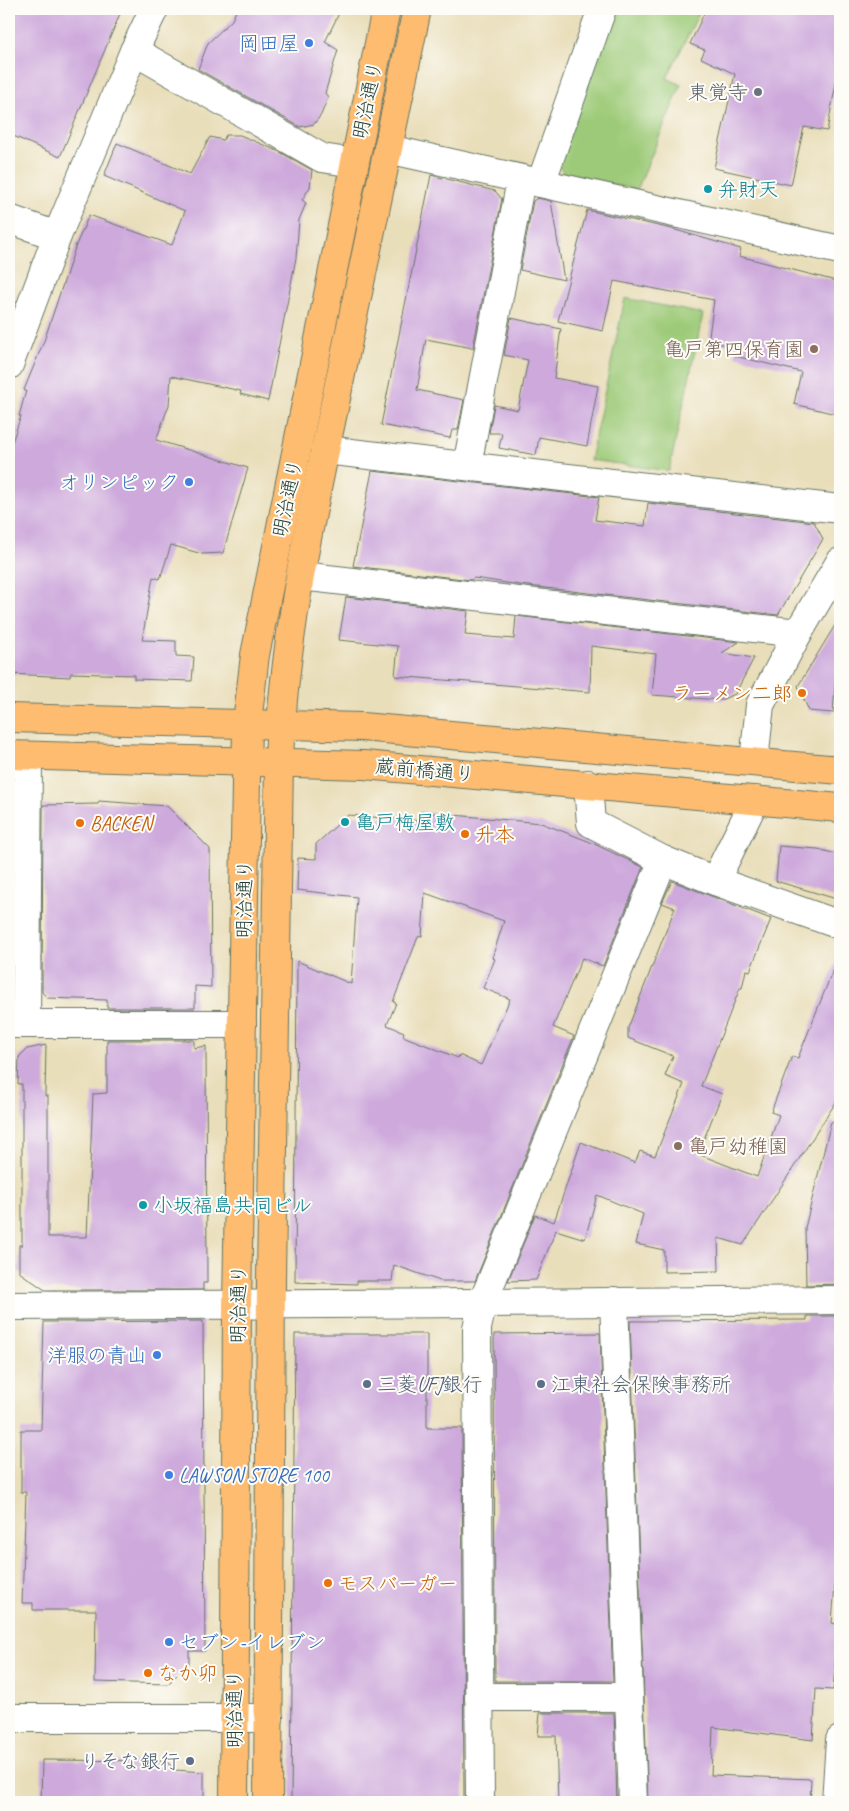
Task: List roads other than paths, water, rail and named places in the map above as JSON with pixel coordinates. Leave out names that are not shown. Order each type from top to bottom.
[{"type":"main road","name":"明治通り","points":[[234,1802],[237,1306],[247,723],[255,655],[386,9]]},
{"type":"main road","name":"明治通り","points":[[268,1802],[270,1306],[280,724],[301,576],[325,450],[417,9]]},
{"type":"main road","name":"蔵前橋通り","points":[[9,718],[362,727],[840,770]]},
{"type":"main road","name":"蔵前橋通り","points":[[18,756],[364,765],[840,808]]},
{"type":"street","points":[[9,363],[57,236],[134,51],[154,9]]},
{"type":"street","points":[[467,466],[531,182],[602,9]]},
{"type":"street","points":[[134,51],[322,158],[354,163]]},
{"type":"street","points":[[388,148],[531,182],[840,250]]},
{"type":"street","points":[[9,219],[57,236]]},
{"type":"street","points":[[325,450],[840,508]]},
{"type":"street","points":[[754,761],[760,706],[798,633],[840,562]]},
{"type":"street","points":[[301,576],[798,633]]},
{"type":"street","points":[[18,756],[17,1024],[242,1024]]},
{"type":"street","points":[[588,784],[592,824],[663,860],[715,881],[840,925]]},
{"type":"street","points":[[715,881],[756,800]]},
{"type":"street","points":[[480,1802],[476,1328],[483,1302],[663,860]]},
{"type":"street","points":[[9,1306],[270,1306],[483,1302],[840,1300]]},
{"type":"street","points":[[614,1302],[633,1802]]},
{"type":"street","points":[[479,1697],[629,1698]]},
{"type":"street","points":[[9,1718],[269,1718]]},
{"type":"street","points":[[836,1802],[840,1740]]},
{"type":"place","name":"岡田屋","points":[[309,43]]},
{"type":"place","name":"東覚寺","points":[[758,92]]},
{"type":"place","name":"弁財天","points":[[708,189]]},
{"type":"place","name":"亀戸第四保育園","points":[[814,349]]},
{"type":"place","name":"オリンピック","points":[[189,482]]},
{"type":"place","name":"ラーメン二郎","points":[[802,693]]},
{"type":"place","name":"亀戸梅屋敷","points":[[345,822]]},
{"type":"place","name":"BACKEN","points":[[80,823]]},
{"type":"place","name":"升本","points":[[465,834]]},
{"type":"place","name":"亀戸幼稚園","points":[[678,1146]]},
{"type":"place","name":"小坂福島共同ビル","points":[[143,1205]]},
{"type":"place","name":"洋服の青山","points":[[157,1355]]},
{"type":"place","name":"三菱UFJ銀行","points":[[367,1384]]},
{"type":"place","name":"江東社会保険事務所","points":[[541,1384]]},
{"type":"place","name":"LAWSON STORE 100","points":[[169,1475]]},
{"type":"place","name":"モスバーガー","points":[[328,1583]]},
{"type":"place","name":"セブン-イレブン","points":[[169,1642]]},
{"type":"place","name":"なか卯","points":[[148,1673]]},
{"type":"place","name":"りそな銀行","points":[[190,1761]]}]
